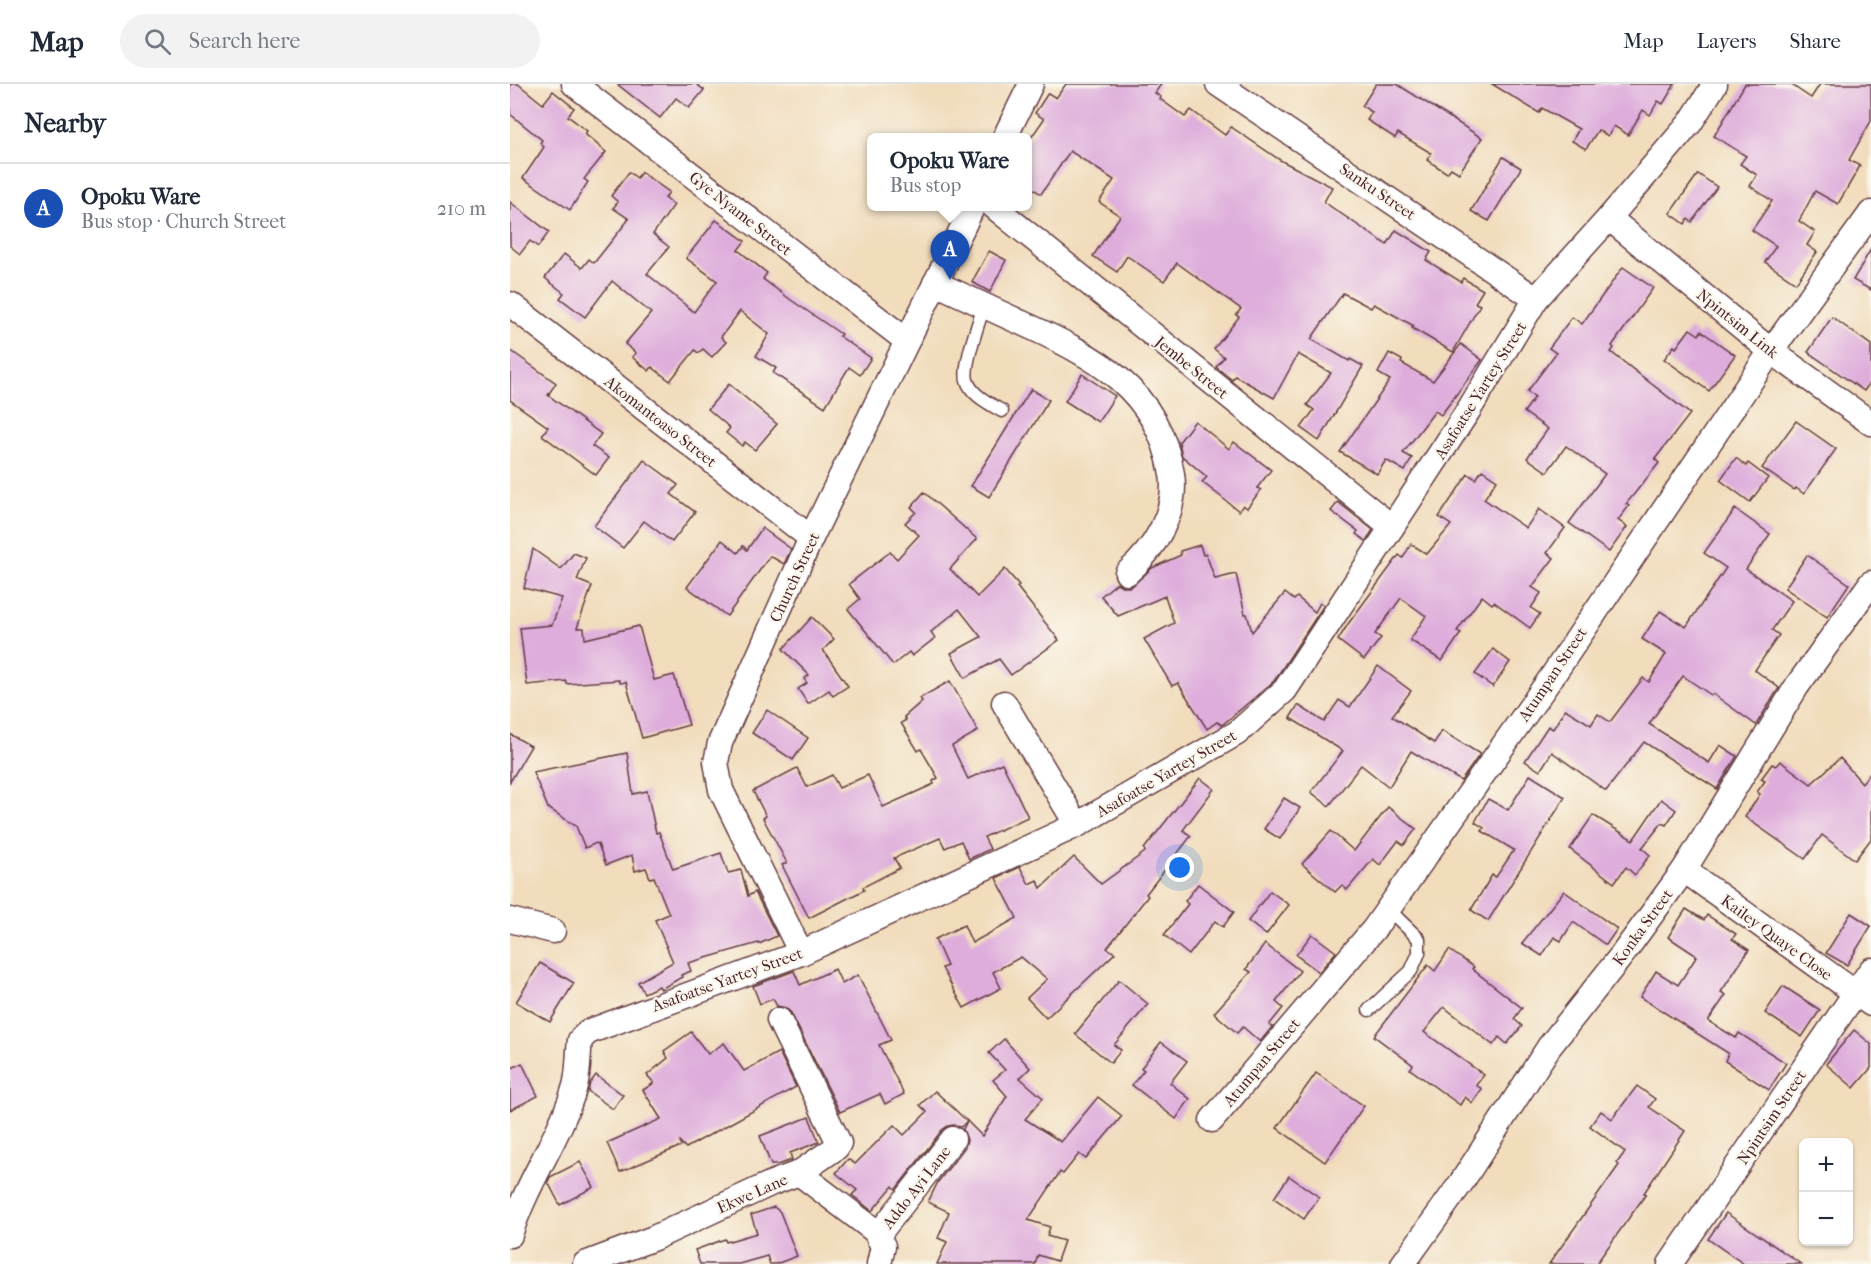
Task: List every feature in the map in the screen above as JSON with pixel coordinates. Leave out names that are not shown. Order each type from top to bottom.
[{"type":"street","name":"Gye Nyame Street","points":[[574,84],[907,341]]},
{"type":"street","points":[[1007,133],[1031,84]]},
{"type":"street","name":"Sanku Street","points":[[1218,84],[1536,299]]},
{"type":"street","name":"Asafoatse Yartey Street","points":[[510,1234],[515,1218],[558,1128],[574,1087],[582,1037],[599,1027],[801,952],[1077,825],[1237,733],[1285,690],[1468,411],[1536,299],[1690,123],[1715,84]]},
{"type":"street","name":"Church Street","points":[[801,952],[721,790],[716,762],[720,743],[811,538],[970,211]]},
{"type":"street","name":"Jembe Street","points":[[998,211],[1392,527]]},
{"type":"street","name":"Atumpan Street","points":[[1212,1120],[1367,938],[1553,675],[1771,351],[1871,213]]},
{"type":"street","name":"Npintsim Link","points":[[1609,218],[1771,351],[1871,423]]},
{"type":"street","points":[[935,283],[1081,351],[1115,374],[1135,394],[1158,425],[1169,456],[1173,482],[1170,506],[1155,542],[1141,561],[1127,573]]},
{"type":"street","name":"Akomantoaso Street","points":[[510,304],[811,538]]},
{"type":"street","name":"Konka Street","points":[[1403,1264],[1461,1183],[1549,1047],[1622,955],[1684,870],[1797,686],[1871,583]]},
{"type":"street","points":[[1004,703],[1077,825]]},
{"type":"street","name":"Kailey Quaye Close","points":[[1684,870],[1863,998]]},
{"type":"street","points":[[510,920],[553,931]]},
{"type":"street","name":"Npintsim Street","points":[[1670,1264],[1863,998],[1871,970]]},
{"type":"street","points":[[779,1020],[839,1143],[837,1147],[799,1173]]},
{"type":"street","name":"Addo Ayi Lane","points":[[878,1235],[953,1139]]},
{"type":"street","name":"Ekwe Lane","points":[[585,1264],[654,1238],[772,1183],[799,1173],[878,1235]]},
{"type":"street","points":[[878,1235],[883,1246],[879,1264]]},
{"type":"lane","points":[[984,306],[966,367],[967,380],[973,391],[1002,411]]},
{"type":"lane","points":[[1369,1010],[1411,971],[1419,953],[1419,939],[1388,909]]},
{"type":"building","points":[[510,84],[518,84],[543,104],[553,91],[574,108],[568,116],[587,131],[585,134],[606,152],[584,179],[588,182],[570,210],[523,178],[544,147],[540,143],[542,140],[510,114]]},
{"type":"building","points":[[617,84],[696,84],[704,90],[689,108],[676,98],[660,118]]},
{"type":"building","points":[[1066,84],[1161,84],[1155,93],[1185,117],[1191,110],[1225,135],[1231,127],[1280,160],[1332,187],[1324,202],[1387,245],[1396,230],[1431,252],[1426,260],[1461,282],[1463,278],[1483,290],[1475,303],[1480,305],[1453,352],[1412,328],[1414,326],[1374,304],[1371,308],[1343,293],[1311,339],[1349,361],[1350,359],[1363,366],[1319,441],[1301,428],[1314,410],[1307,405],[1331,373],[1298,354],[1274,398],[1235,376],[1232,380],[1216,367],[1224,357],[1214,349],[1239,317],[1236,315],[1241,309],[1177,263],[1164,281],[1127,256],[1117,272],[1093,256],[1120,216],[1099,202],[1114,180],[1070,151],[1041,194],[1032,188],[1032,136],[1044,119],[1035,113],[1048,93],[1056,98]]},
{"type":"building","points":[[1376,84],[1397,84],[1482,138],[1459,173],[1451,168],[1447,173],[1427,160],[1431,153],[1398,133],[1395,138],[1367,120],[1372,112],[1362,106]]},
{"type":"building","points":[[1492,84],[1675,84],[1663,104],[1658,101],[1650,115],[1643,110],[1628,135],[1614,126],[1608,136],[1598,130],[1586,149],[1572,141],[1579,129],[1542,108],[1539,113]]},
{"type":"building","points":[[1745,84],[1790,84],[1811,98],[1820,84],[1871,84],[1871,121],[1849,160],[1860,166],[1838,204],[1815,191],[1799,221],[1815,232],[1807,245],[1817,252],[1796,283],[1765,262],[1776,246],[1752,230],[1772,201],[1750,186],[1757,175],[1740,164],[1746,156],[1714,136]]},
{"type":"building","points":[[1503,157],[1521,168],[1489,221],[1471,211]]},
{"type":"building","points":[[629,172],[637,178],[641,172],[669,192],[665,198],[674,205],[653,234],[669,247],[647,274],[694,312],[717,281],[686,258],[716,220],[745,241],[738,250],[767,273],[763,279],[871,358],[860,375],[849,367],[825,407],[773,373],[776,368],[756,356],[769,334],[740,311],[721,337],[726,342],[712,357],[703,349],[698,353],[695,350],[670,381],[652,367],[649,371],[632,357],[636,353],[625,344],[651,313],[612,281],[585,317],[560,298],[564,293],[545,278],[564,254],[582,268],[589,259],[594,263],[629,219],[613,208],[618,202],[611,196]]},
{"type":"building","points":[[1698,174],[1717,187],[1692,222],[1688,219],[1685,224],[1670,213]]},
{"type":"building","points":[[510,202],[549,232],[538,247],[530,241],[520,254],[510,246]]},
{"type":"building","points":[[1871,249],[1871,290],[1853,280]]},
{"type":"building","points":[[989,251],[1006,260],[990,292],[972,282]]},
{"type":"building","points":[[1623,267],[1653,288],[1612,346],[1614,348],[1611,352],[1690,414],[1655,459],[1659,463],[1626,504],[1629,506],[1618,520],[1627,527],[1609,552],[1569,523],[1605,474],[1566,446],[1547,472],[1527,458],[1548,429],[1524,412],[1535,397],[1527,392],[1556,353],[1549,348],[1572,317],[1582,324]]},
{"type":"building","points":[[1832,317],[1871,345],[1871,381],[1864,391],[1808,352]]},
{"type":"building","points":[[1690,329],[1699,335],[1701,331],[1735,355],[1709,391],[1664,359],[1674,346],[1676,348]]},
{"type":"building","points":[[1461,344],[1482,360],[1441,415],[1435,411],[1403,453],[1412,458],[1405,471],[1386,460],[1377,474],[1340,452],[1390,380],[1378,373],[1389,353],[1402,360],[1401,363],[1433,381]]},
{"type":"building","points":[[510,350],[556,383],[548,395],[601,434],[592,446],[609,458],[596,475],[542,435],[548,427],[510,400]]},
{"type":"building","points":[[1082,374],[1115,396],[1098,422],[1065,401]]},
{"type":"building","points":[[729,384],[777,424],[755,450],[745,442],[742,446],[726,433],[730,428],[708,409]]},
{"type":"building","points":[[1031,389],[1049,400],[989,497],[971,486]]},
{"type":"building","points":[[1195,421],[1229,449],[1234,442],[1271,470],[1257,488],[1261,490],[1247,508],[1243,505],[1239,511],[1202,482],[1207,477],[1182,456],[1179,442]]},
{"type":"building","points":[[1796,421],[1836,449],[1804,494],[1796,488],[1794,490],[1762,468]]},
{"type":"building","points":[[1736,458],[1746,466],[1748,463],[1768,478],[1750,502],[1720,480]]},
{"type":"building","points":[[644,460],[678,485],[671,494],[695,512],[672,542],[644,521],[623,548],[594,526]]},
{"type":"building","points":[[1482,470],[1497,480],[1484,499],[1526,528],[1539,509],[1565,528],[1547,553],[1554,558],[1532,587],[1541,593],[1531,608],[1540,614],[1530,628],[1482,596],[1457,631],[1461,633],[1442,661],[1410,640],[1426,616],[1401,598],[1375,634],[1381,638],[1364,660],[1338,640],[1399,555],[1403,558],[1411,544],[1427,554],[1451,525],[1439,517],[1468,474],[1476,479]]},
{"type":"building","points":[[924,492],[977,539],[950,569],[977,597],[1005,569],[1059,640],[1011,675],[999,659],[965,678],[951,653],[981,637],[959,609],[931,632],[935,638],[912,656],[909,652],[893,665],[848,609],[860,599],[849,584],[890,552],[897,559],[919,535],[905,523],[916,512],[911,507]]},
{"type":"building","points":[[1338,502],[1373,530],[1366,541],[1356,534],[1358,531],[1331,511]]},
{"type":"building","points":[[1735,509],[1770,534],[1746,569],[1792,601],[1772,630],[1779,635],[1755,670],[1779,688],[1756,725],[1683,676],[1649,724],[1709,763],[1720,745],[1737,756],[1717,789],[1644,742],[1606,791],[1552,752],[1540,771],[1525,761],[1548,726],[1553,729],[1565,709],[1591,725],[1598,714],[1610,722],[1643,678],[1649,682],[1666,654],[1642,639],[1660,611],[1686,627],[1726,568],[1704,553]]},
{"type":"building","points":[[762,528],[791,549],[784,564],[770,556],[727,616],[687,587],[722,540],[738,553],[743,546],[747,550]]},
{"type":"building","points":[[1200,545],[1203,555],[1206,554],[1215,579],[1236,574],[1245,614],[1247,614],[1252,632],[1285,593],[1294,600],[1297,597],[1315,612],[1320,603],[1324,605],[1274,681],[1222,725],[1217,722],[1207,729],[1178,683],[1172,686],[1144,639],[1174,623],[1165,596],[1118,616],[1101,596],[1117,583],[1123,587],[1131,587],[1152,568],[1181,555],[1180,551]]},
{"type":"building","points":[[533,549],[561,569],[574,553],[586,558],[577,580],[592,586],[577,628],[584,628],[585,639],[639,626],[654,680],[674,675],[689,725],[642,738],[626,682],[620,683],[619,680],[567,684],[566,681],[527,685],[520,628],[552,625],[562,598],[524,588]]},
{"type":"building","points":[[1807,555],[1849,584],[1827,617],[1785,588]]},
{"type":"building","points":[[812,617],[834,639],[823,650],[848,686],[833,696],[829,690],[808,704],[798,689],[807,683],[804,679],[809,675],[783,649]]},
{"type":"building","points":[[1493,649],[1510,662],[1493,687],[1475,674]]},
{"type":"building","points":[[1378,666],[1411,691],[1392,716],[1434,743],[1442,731],[1480,754],[1461,781],[1411,751],[1389,787],[1361,765],[1329,806],[1311,792],[1343,751],[1290,718],[1298,705],[1324,722],[1339,700],[1350,707]]},
{"type":"building","points":[[950,681],[978,731],[952,746],[968,779],[1002,763],[1028,817],[984,837],[990,849],[969,859],[961,841],[945,848],[940,838],[894,858],[900,868],[863,887],[864,890],[809,918],[782,865],[787,863],[763,818],[766,816],[753,791],[797,768],[807,787],[832,775],[839,788],[868,775],[883,807],[934,784],[933,781],[938,778],[921,749],[918,751],[901,723],[906,720],[904,717],[922,701],[920,698]]},
{"type":"building","points":[[767,710],[808,738],[793,760],[752,733]]},
{"type":"building","points":[[510,734],[531,746],[510,782]]},
{"type":"building","points":[[627,753],[633,794],[647,791],[656,833],[659,832],[673,869],[721,853],[728,873],[741,870],[748,896],[755,892],[777,936],[759,944],[688,963],[691,971],[661,989],[659,986],[644,993],[638,982],[673,962],[655,920],[669,914],[654,877],[650,878],[646,868],[635,871],[632,855],[606,865],[598,844],[585,848],[576,826],[548,808],[533,772]]},
{"type":"building","points":[[1840,758],[1862,783],[1871,771],[1871,839],[1855,860],[1822,835],[1805,859],[1745,817],[1760,794],[1757,792],[1765,781],[1761,779],[1772,764],[1776,766],[1780,761],[1811,784]]},
{"type":"building","points":[[1530,775],[1565,797],[1488,921],[1471,910],[1492,875],[1496,877],[1514,850],[1482,831],[1484,828],[1475,822],[1488,799],[1508,810]]},
{"type":"building","points":[[1200,778],[1214,789],[1183,830],[1191,836],[1107,948],[1115,953],[1046,1018],[1027,998],[1047,979],[1021,957],[993,972],[1001,988],[964,1008],[942,968],[947,966],[935,939],[964,925],[972,943],[1017,918],[996,878],[1020,867],[1029,884],[1037,880],[1041,888],[1074,857],[1101,884],[1145,852],[1144,849]]},
{"type":"building","points":[[1284,798],[1300,808],[1280,839],[1264,829]]},
{"type":"building","points":[[1661,799],[1676,810],[1666,825],[1662,823],[1642,848],[1650,855],[1635,875],[1626,867],[1614,883],[1570,849],[1593,815],[1633,840]]},
{"type":"building","points":[[1388,807],[1416,829],[1404,845],[1398,841],[1380,865],[1373,859],[1347,890],[1342,885],[1335,892],[1302,864],[1331,831],[1354,851]]},
{"type":"building","points":[[1198,884],[1234,912],[1223,927],[1215,921],[1189,955],[1164,935],[1188,904],[1185,901]]},
{"type":"building","points":[[1270,891],[1289,905],[1266,935],[1248,921]]},
{"type":"building","points":[[1564,891],[1617,929],[1606,945],[1573,922],[1561,941],[1554,937],[1542,956],[1522,943]]},
{"type":"building","points":[[1686,909],[1704,920],[1707,915],[1736,934],[1732,939],[1749,950],[1721,992],[1726,995],[1708,1021],[1736,1038],[1739,1033],[1786,1063],[1769,1090],[1725,1061],[1728,1053],[1640,997],[1656,971],[1678,985],[1697,956],[1668,937]]},
{"type":"building","points":[[1851,913],[1871,926],[1847,965],[1826,953]]},
{"type":"building","points":[[1312,934],[1336,952],[1319,972],[1296,955]]},
{"type":"building","points":[[1265,944],[1300,971],[1276,1002],[1283,1008],[1269,1025],[1272,1027],[1260,1042],[1243,1027],[1237,1033],[1214,1013],[1251,972],[1246,969]]},
{"type":"building","points":[[1449,950],[1474,967],[1472,969],[1522,1008],[1514,1019],[1522,1026],[1507,1044],[1499,1037],[1493,1045],[1444,1007],[1424,1032],[1484,1075],[1476,1085],[1482,1089],[1472,1103],[1465,1097],[1460,1105],[1410,1069],[1413,1065],[1374,1036],[1428,965],[1435,971]]},
{"type":"building","points":[[540,963],[574,983],[550,1022],[516,1002]]},
{"type":"building","points":[[835,969],[842,984],[858,975],[891,1040],[879,1045],[904,1094],[885,1104],[880,1094],[840,1112],[791,1013],[786,1008],[777,1006],[773,999],[760,1004],[753,986],[794,971],[800,985]]},
{"type":"building","points":[[1119,980],[1148,1004],[1114,1045],[1121,1050],[1111,1063],[1075,1034]]},
{"type":"building","points":[[1783,986],[1820,1010],[1802,1037],[1765,1013]]},
{"type":"building","points":[[1854,1030],[1871,1044],[1871,1068],[1854,1088],[1826,1064]]},
{"type":"building","points":[[691,1032],[708,1054],[724,1043],[744,1071],[779,1052],[796,1087],[686,1148],[680,1142],[681,1146],[620,1172],[607,1143],[661,1119],[643,1090],[654,1083],[647,1075],[668,1058],[664,1051]]},
{"type":"building","points":[[1004,1039],[1030,1068],[1020,1078],[1043,1098],[1025,1119],[1061,1142],[1098,1097],[1122,1116],[1086,1159],[1079,1154],[1063,1174],[1060,1172],[1028,1220],[1050,1227],[1047,1236],[1064,1241],[1057,1261],[1038,1255],[1035,1264],[937,1264],[947,1242],[938,1238],[949,1212],[928,1202],[938,1182],[965,1147],[967,1140],[963,1129],[967,1121],[982,1136],[1007,1096],[993,1080],[1005,1070],[989,1053]]},
{"type":"building","points":[[1161,1042],[1187,1061],[1170,1083],[1190,1099],[1176,1119],[1132,1085],[1144,1070],[1141,1068]]},
{"type":"building","points":[[522,1063],[538,1096],[510,1110],[510,1069]]},
{"type":"building","points":[[1316,1073],[1364,1106],[1325,1162],[1277,1128]]},
{"type":"building","points":[[596,1075],[623,1095],[613,1109],[588,1091]]},
{"type":"building","points":[[1637,1086],[1655,1099],[1649,1107],[1685,1131],[1644,1193],[1646,1194],[1596,1264],[1549,1264],[1619,1165],[1617,1163],[1625,1152],[1590,1126],[1601,1111],[1612,1119]]},
{"type":"building","points":[[935,1091],[967,1121],[961,1127],[954,1125],[942,1130],[896,1189],[893,1186],[872,1211],[852,1195],[857,1190],[836,1173],[848,1159],[855,1164],[894,1125],[904,1135],[927,1112],[920,1105]]},
{"type":"building","points":[[809,1117],[819,1142],[790,1153],[792,1160],[771,1165],[760,1136]]},
{"type":"building","points":[[580,1162],[594,1187],[560,1205],[548,1182],[550,1177]]},
{"type":"building","points":[[1289,1176],[1319,1197],[1304,1219],[1274,1198]]},
{"type":"building","points":[[774,1207],[780,1212],[797,1256],[776,1264],[770,1264],[767,1256],[739,1264],[700,1264],[695,1250],[725,1239],[726,1242],[757,1233],[751,1215]]},
{"type":"building","points":[[1726,1213],[1801,1264],[1744,1264],[1708,1239]]},
{"type":"place","name":"Opoku Ware","points":[[950,280]]}]
